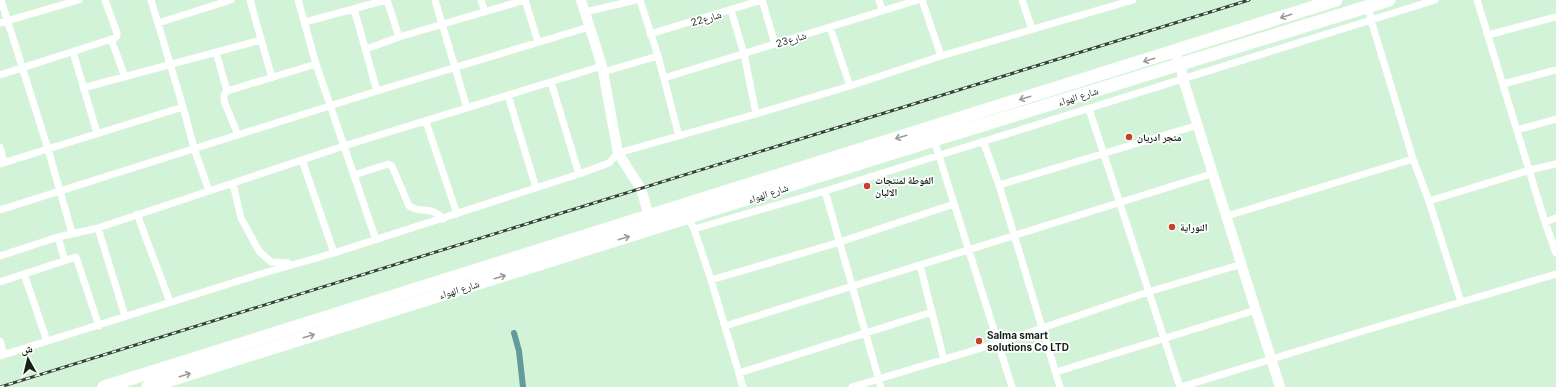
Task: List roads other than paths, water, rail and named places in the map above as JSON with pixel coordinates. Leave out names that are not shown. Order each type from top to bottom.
[{"type":"highway","name":"شارع الهواء","points":[[104,387],[1174,52],[1309,4],[1336,0]]},
{"type":"highway","name":"شارع الهواء","points":[[148,387],[691,224],[934,140],[1389,0]]},
{"type":"street","points":[[1,0],[4,22],[23,69],[72,233]]},
{"type":"street","points":[[4,22],[80,0]]},
{"type":"street","points":[[0,75],[23,69],[117,36],[104,0]]},
{"type":"street","points":[[151,0],[194,148],[209,191]]},
{"type":"street","points":[[158,23],[231,0]]},
{"type":"street","points":[[250,0],[272,78]]},
{"type":"street","points":[[298,0],[316,64],[376,240]]},
{"type":"street","points":[[305,22],[387,0],[399,38]]},
{"type":"street","points":[[435,0],[467,108]]},
{"type":"street","points":[[481,0],[485,12]]},
{"type":"street","points":[[366,49],[525,0],[538,42]]},
{"type":"street","points":[[581,0],[602,69],[618,153],[641,189],[649,216]]},
{"type":"street","points":[[585,12],[636,0]]},
{"type":"street","points":[[640,0],[658,56],[679,136]]},
{"type":"street","points":[[762,0],[776,44]]},
{"type":"street","name":"شارع22","points":[[650,34],[762,0]]},
{"type":"street","points":[[879,0],[882,10]]},
{"type":"street","name":"شارع23","points":[[664,78],[918,0]]},
{"type":"street","points":[[922,0],[941,56]]},
{"type":"street","points":[[1022,0],[1032,29]]},
{"type":"street","points":[[0,341],[2,356],[170,302],[443,219],[609,163],[618,153],[756,114],[850,86],[941,56],[1133,0]]},
{"type":"street","points":[[743,387],[711,280],[691,224],[825,191],[1435,0]]},
{"type":"street","points":[[1478,0],[1545,222],[1556,253]]},
{"type":"street","points":[[1309,4],[1314,23]]},
{"type":"street","points":[[1368,6],[1413,158],[1429,202],[1461,302]]},
{"type":"street","points":[[354,9],[377,91]]},
{"type":"street","points":[[731,10],[744,54],[756,114]]},
{"type":"street","points":[[1488,35],[1556,17]]},
{"type":"street","points":[[0,210],[377,91],[590,27]]},
{"type":"street","points":[[830,27],[850,86]]},
{"type":"street","points":[[111,39],[125,78]]},
{"type":"street","points":[[83,88],[125,78],[261,40]]},
{"type":"street","points":[[73,52],[97,133]]},
{"type":"street","points":[[216,52],[227,91]]},
{"type":"street","points":[[1174,52],[1181,65],[1183,79],[1214,173],[1280,387]]},
{"type":"street","points":[[0,256],[72,233],[98,228],[137,214],[234,184],[344,146],[426,122],[508,95],[551,82],[658,56]]},
{"type":"street","points":[[238,135],[224,100],[224,95],[227,91],[316,64]]},
{"type":"street","points":[[1503,84],[1556,70]]},
{"type":"street","points":[[551,82],[579,174]]},
{"type":"street","points":[[508,95],[536,188]]},
{"type":"street","points":[[0,147],[2,164],[183,107]]},
{"type":"street","points":[[1089,109],[1180,387],[1205,384],[1272,360],[1363,331],[1556,274]]},
{"type":"street","points":[[1517,130],[1556,120]]},
{"type":"street","points":[[426,122],[457,214]]},
{"type":"street","points":[[999,185],[1198,125]]},
{"type":"street","points":[[934,140],[998,343],[1010,387]]},
{"type":"street","points":[[983,141],[999,185],[1013,236],[1043,328],[1060,387]]},
{"type":"street","points":[[1227,216],[1413,158]]},
{"type":"street","points":[[302,160],[334,253]]},
{"type":"street","points":[[354,175],[388,164],[392,166],[409,206],[436,212],[443,219]]},
{"type":"street","points":[[1429,202],[1530,170],[1556,164]]},
{"type":"street","points":[[725,326],[1214,173]]},
{"type":"street","points":[[234,184],[241,218],[259,250],[271,262],[296,264]]},
{"type":"street","points":[[825,191],[881,387]]},
{"type":"street","points":[[711,280],[840,242],[954,204]]},
{"type":"street","points":[[137,214],[170,302]]},
{"type":"street","points":[[1545,222],[1556,218]]},
{"type":"street","points":[[98,228],[125,316]]},
{"type":"street","points":[[58,237],[65,261]]},
{"type":"street","points":[[0,282],[76,257],[99,326]]},
{"type":"street","points":[[852,387],[998,343],[1148,292],[1242,264]]},
{"type":"street","points":[[920,265],[944,360]]},
{"type":"street","points":[[24,274],[47,341]]},
{"type":"street","points":[[1056,372],[1256,310]]},
{"type":"street","points":[[739,373],[932,312]]},
{"type":"waterway","points":[[514,333],[519,351],[523,387]]},
{"type":"railway","points":[[0,387],[1249,0]]},
{"type":"place","name":"متجر ادريان","points":[[1129,137]]},
{"type":"place","name":"الغوطة لمنتجات الالبان","points":[[867,186]]},
{"type":"place","name":"النوراية","points":[[1172,227]]},
{"type":"place","name":"Salma smart solutions Co LTD","points":[[979,341]]}]
